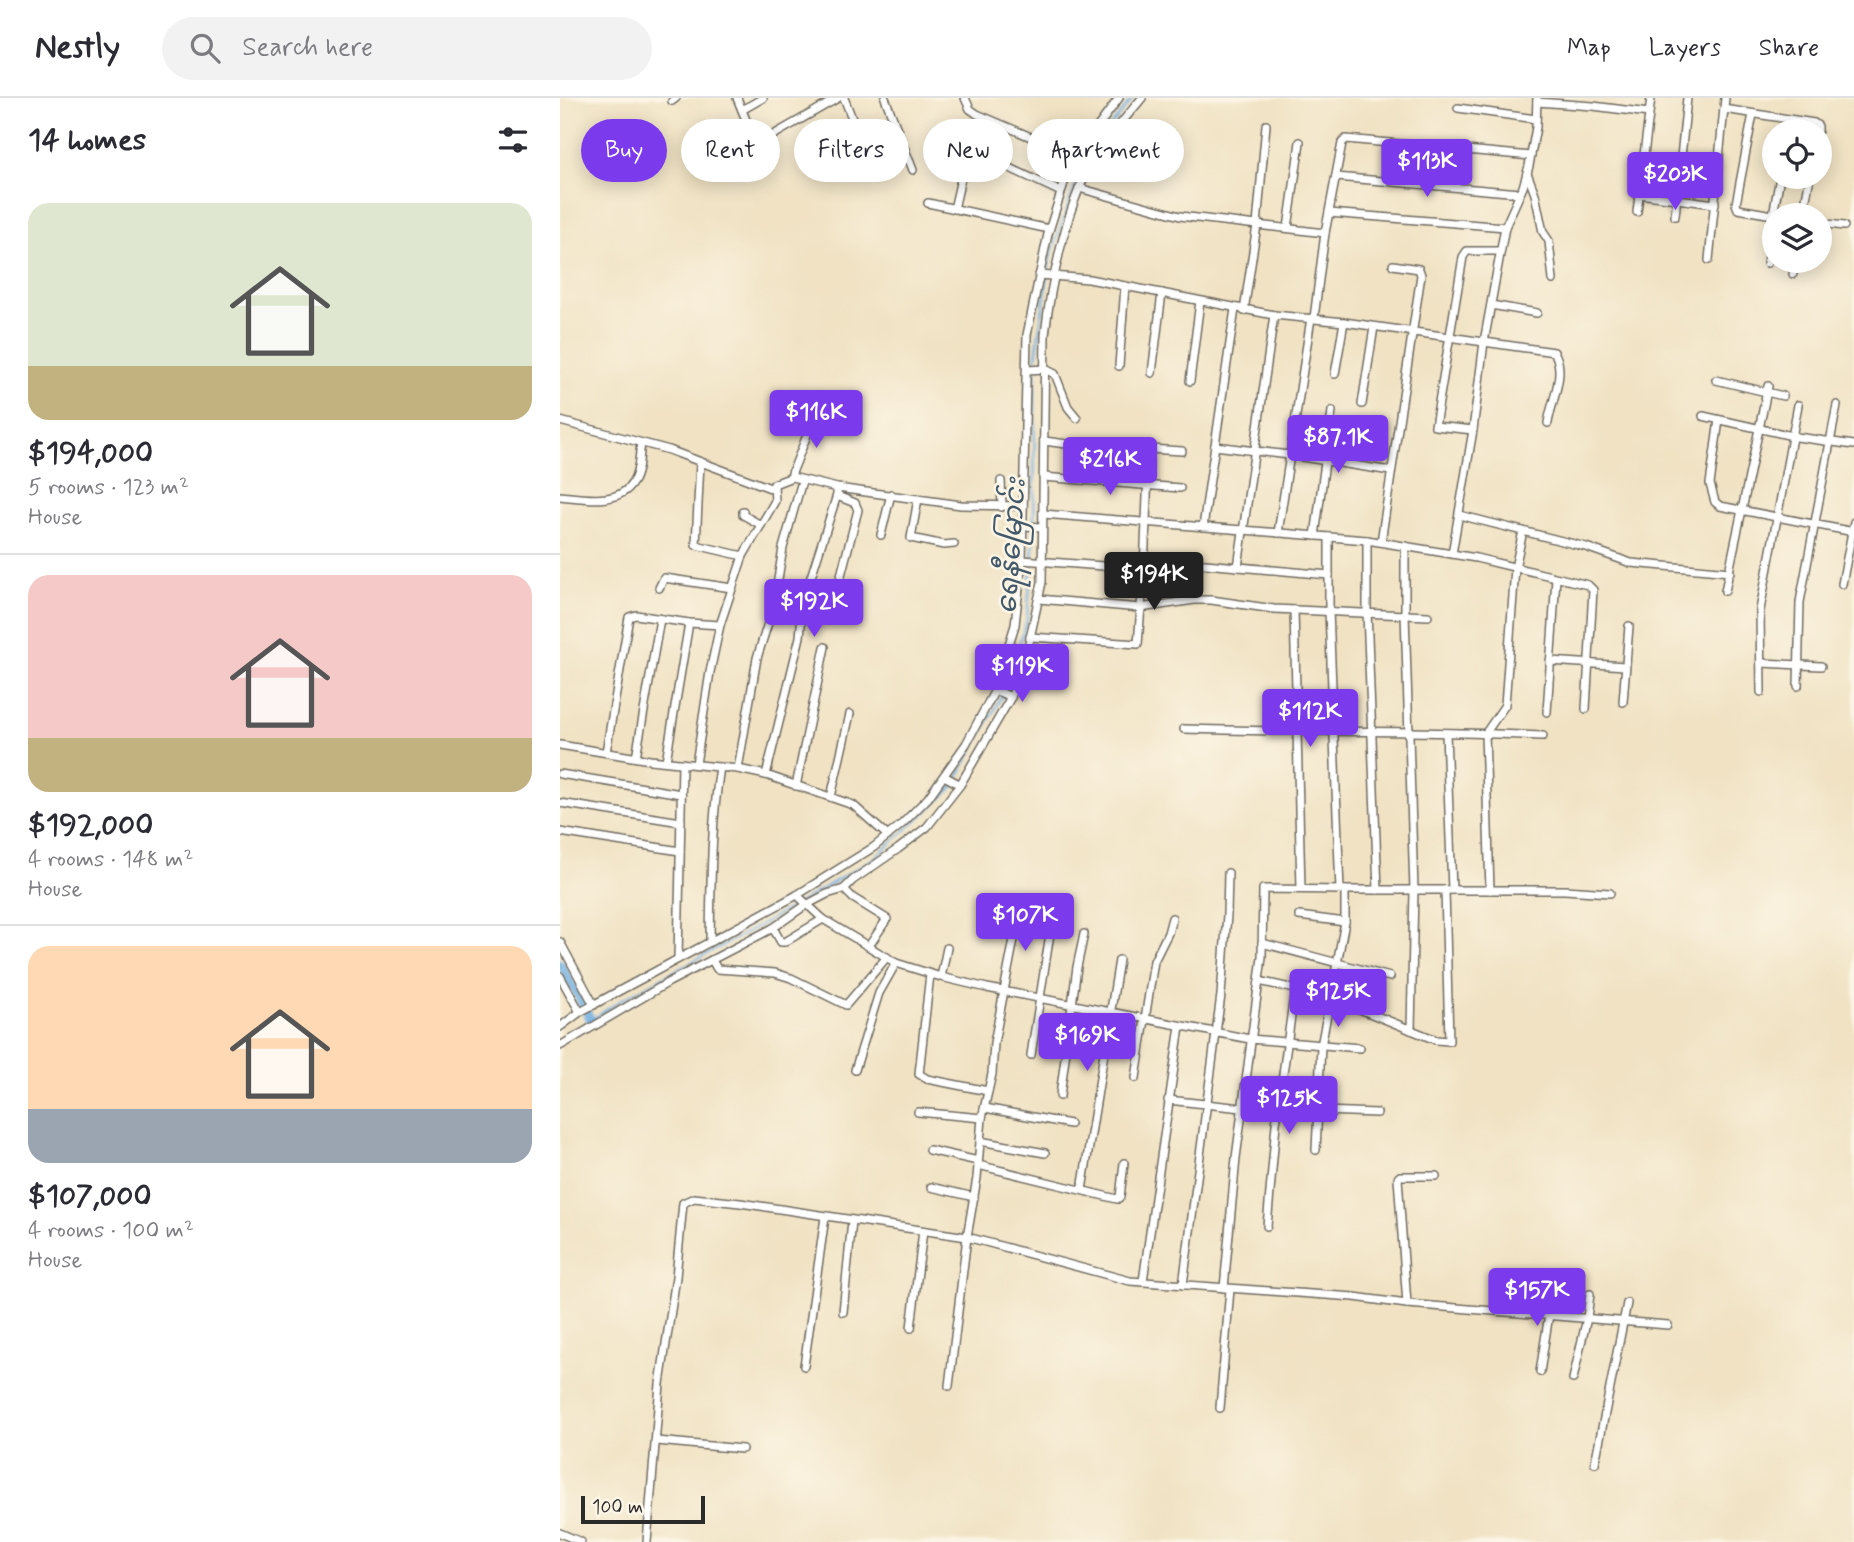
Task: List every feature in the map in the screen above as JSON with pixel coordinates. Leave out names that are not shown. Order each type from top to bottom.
[{"type":"street","points":[[737,98],[757,141],[764,141],[838,98]]},
{"type":"street","points":[[741,110],[763,98]]},
{"type":"street","points":[[844,98],[852,119]]},
{"type":"street","points":[[885,98],[913,170]]},
{"type":"street","points":[[965,98],[970,109],[978,114],[1027,135]]},
{"type":"street","points":[[1103,119],[1119,98]]},
{"type":"street","points":[[560,1046],[609,1015],[773,928],[805,905],[844,889],[927,827],[960,785],[1010,696],[1026,657],[1039,599],[1042,582],[1040,560],[1046,320],[1055,276],[1079,188],[1111,136],[1142,98]]},
{"type":"street","points":[[1637,212],[1651,98]]},
{"type":"street","points":[[1675,216],[1687,98]]},
{"type":"street","points":[[1709,260],[1725,98]]},
{"type":"street","points":[[1452,554],[1473,430],[1484,341],[1505,227],[1527,173],[1537,100],[1649,113]]},
{"type":"street","points":[[1458,108],[1536,119]]},
{"type":"street","points":[[1724,109],[1784,119]]},
{"type":"street","points":[[1753,114],[1736,207],[1762,213]]},
{"type":"street","points":[[1244,311],[1257,225],[1266,125]]},
{"type":"street","points":[[1278,533],[1325,233],[1342,143],[1346,139],[1531,156]]},
{"type":"street","points":[[1288,229],[1300,142]]},
{"type":"street","points":[[954,209],[965,147],[1061,192]]},
{"type":"street","points":[[1527,173],[1535,194],[1543,232],[1549,242],[1553,280]]},
{"type":"street","points":[[1336,177],[1520,193]]},
{"type":"street","points":[[560,1027],[580,1012],[710,940],[798,896],[888,836],[928,798],[966,744],[996,690],[1016,625],[1024,560],[1027,335],[1049,229],[1066,182]]},
{"type":"street","points":[[1079,188],[1180,216],[1325,233]]},
{"type":"street","points":[[1639,194],[1715,204]]},
{"type":"street","points":[[928,203],[1049,229]]},
{"type":"street","points":[[1329,213],[1505,227]]},
{"type":"street","points":[[1832,224],[1844,226]]},
{"type":"street","points":[[1473,430],[1434,426],[1463,257],[1466,251],[1472,250],[1501,251]]},
{"type":"street","points":[[1381,542],[1421,271],[1394,265]]},
{"type":"street","points":[[1041,275],[1125,286],[1244,311],[1554,352],[1557,356],[1558,391],[1548,423]]},
{"type":"street","points":[[1119,366],[1125,286]]},
{"type":"street","points":[[1152,373],[1161,293]]},
{"type":"street","points":[[1190,381],[1200,301]]},
{"type":"street","points":[[1491,305],[1537,313]]},
{"type":"street","points":[[1203,527],[1235,309]]},
{"type":"street","points":[[1238,567],[1273,315]]},
{"type":"street","points":[[1335,374],[1343,322]]},
{"type":"street","points":[[1362,404],[1374,327]]},
{"type":"street","points":[[1027,370],[1044,369],[1055,374],[1068,407],[1077,418]]},
{"type":"street","points":[[1716,380],[1768,389],[1783,396]]},
{"type":"street","points":[[1726,591],[1768,389]]},
{"type":"street","points":[[1798,686],[1800,602],[1837,404]]},
{"type":"street","points":[[1761,692],[1760,610],[1798,405]]},
{"type":"street","points":[[1315,536],[1332,411]]},
{"type":"street","points":[[1703,416],[1793,436],[1854,445]]},
{"type":"street","points":[[696,764],[710,672],[720,625],[732,588],[743,556],[761,525],[774,492],[792,477],[813,419]]},
{"type":"street","points":[[1719,420],[1710,484],[1715,502],[1720,506],[1853,532]]},
{"type":"street","points":[[560,421],[669,450],[700,466],[772,489],[774,492]]},
{"type":"street","points":[[1044,441],[1120,451],[1182,451]]},
{"type":"street","points":[[560,496],[600,500],[620,494],[632,484],[641,444]]},
{"type":"street","points":[[1215,446],[1289,454],[1391,471]]},
{"type":"street","points":[[1031,637],[1138,644],[1149,449]]},
{"type":"street","points":[[700,466],[696,545],[743,556]]},
{"type":"street","points":[[792,477],[837,492],[1023,510]]},
{"type":"street","points":[[1043,477],[1180,488]]},
{"type":"street","points":[[1000,481],[1002,507]]},
{"type":"street","points":[[738,769],[757,658],[774,604],[783,548],[802,482]]},
{"type":"street","points":[[837,492],[855,503],[858,510],[839,583]]},
{"type":"street","points":[[765,775],[800,637],[803,602],[837,492]]},
{"type":"street","points":[[881,535],[891,496]]},
{"type":"street","points":[[918,501],[911,538],[944,545],[954,544]]},
{"type":"street","points":[[743,511],[743,514],[761,525]]},
{"type":"street","points":[[1043,514],[1367,540],[1452,554],[1588,586],[1593,590],[1586,709]]},
{"type":"street","points":[[1459,515],[1586,547],[1631,562],[1730,572]]},
{"type":"street","points":[[1842,584],[1854,522]]},
{"type":"street","points":[[1024,526],[1042,527]]},
{"type":"street","points":[[1490,890],[1485,734],[1505,705],[1515,568],[1522,531]]},
{"type":"street","points":[[1316,1150],[1321,1046],[1345,922],[1333,731],[1329,537]]},
{"type":"street","points":[[1367,540],[1367,612],[1378,890]]},
{"type":"street","points":[[1405,546],[1414,890],[1410,1030]]},
{"type":"street","points":[[1024,560],[1144,569],[1194,564],[1329,575]]},
{"type":"street","points":[[659,588],[664,578],[732,588]]},
{"type":"street","points":[[1547,712],[1556,578]]},
{"type":"street","points":[[1039,599],[1140,608],[1194,600],[1294,610],[1428,616]]},
{"type":"street","points":[[1294,610],[1301,889]]},
{"type":"street","points":[[606,752],[628,619],[636,615],[720,625]]},
{"type":"street","points":[[636,757],[660,619]]},
{"type":"street","points":[[666,761],[690,623]]},
{"type":"street","points":[[1623,702],[1629,626]]},
{"type":"street","points":[[796,786],[825,647]]},
{"type":"street","points":[[1550,661],[1625,666]]},
{"type":"street","points":[[1761,663],[1821,666]]},
{"type":"street","points":[[996,690],[1010,696]]},
{"type":"street","points":[[831,797],[849,713]]},
{"type":"street","points":[[1184,729],[1296,732],[1371,730],[1543,736]]},
{"type":"street","points":[[1259,981],[1330,1001],[1436,1040],[1447,1041],[1450,1038],[1446,733]]},
{"type":"street","points":[[560,745],[765,775],[853,805],[888,836]]},
{"type":"street","points":[[678,959],[682,763]]},
{"type":"street","points":[[710,940],[711,864],[720,767]]},
{"type":"street","points":[[560,775],[681,794]]},
{"type":"street","points":[[945,777],[959,784]]},
{"type":"street","points":[[560,803],[681,822]]},
{"type":"street","points":[[560,832],[680,851]]},
{"type":"street","points":[[1183,1285],[1225,960],[1228,873]]},
{"type":"street","points":[[844,889],[853,898],[887,919],[869,946]]},
{"type":"street","points":[[1220,1409],[1242,1108],[1259,981],[1263,889],[1565,890],[1610,893]]},
{"type":"street","points":[[798,896],[823,919],[887,957],[902,965],[941,977],[1003,992],[1250,1040],[1360,1048]]},
{"type":"street","points":[[949,1387],[982,1118],[1020,908]]},
{"type":"street","points":[[1299,916],[1345,922]]},
{"type":"street","points":[[1136,1078],[1154,961],[1168,933],[1172,918]]},
{"type":"street","points":[[773,928],[783,943],[823,919]]},
{"type":"street","points":[[1031,1055],[1052,921]]},
{"type":"street","points":[[1060,1096],[1084,934]]},
{"type":"street","points":[[560,942],[594,1005]]},
{"type":"street","points":[[1262,943],[1338,961],[1390,977]]},
{"type":"street","points":[[941,977],[947,948]]},
{"type":"street","points":[[712,960],[717,969],[757,971],[791,978],[846,1005],[887,957]]},
{"type":"street","points":[[1083,1190],[1119,960]]},
{"type":"street","points":[[855,1070],[878,993],[902,965]]},
{"type":"street","points":[[930,974],[919,1074],[927,1079],[988,1091]]},
{"type":"street","points":[[560,976],[580,1012]]},
{"type":"street","points":[[1267,1226],[1278,1110],[1293,1002]]},
{"type":"street","points":[[1143,1281],[1180,1026]]},
{"type":"street","points":[[1168,1100],[1242,1108],[1377,1113]]},
{"type":"street","points":[[985,1108],[1070,1124]]},
{"type":"street","points":[[918,1112],[982,1118]]},
{"type":"street","points":[[980,1142],[1045,1153]]},
{"type":"street","points":[[929,1150],[1118,1199],[1124,1163]]},
{"type":"street","points":[[1407,1304],[1398,1178],[1436,1176]]},
{"type":"street","points":[[931,1187],[974,1197]]},
{"type":"street","points":[[647,1542],[660,1384],[676,1277],[683,1203],[694,1198],[923,1231],[968,1234],[1058,1263],[1124,1279],[1668,1325]]},
{"type":"street","points":[[804,1366],[825,1217]]},
{"type":"street","points":[[843,1312],[852,1221]]},
{"type":"street","points":[[911,1328],[923,1231]]},
{"type":"street","points":[[1573,1379],[1590,1294]]},
{"type":"street","points":[[1539,1372],[1552,1295]]},
{"type":"street","points":[[1595,1463],[1627,1303]]},
{"type":"street","points":[[657,1441],[742,1448]]},
{"type":"street","points":[[560,1533],[581,1542]]},
{"type":"waterway","name":"ရေနီမြောင်း","points":[[560,1041],[623,999],[768,921],[873,859],[952,788],[1005,690],[1027,619],[1034,535],[1035,364],[1050,258],[1083,162],[1133,98]]},
{"type":"waterway","points":[[560,963],[591,1020]]}]
